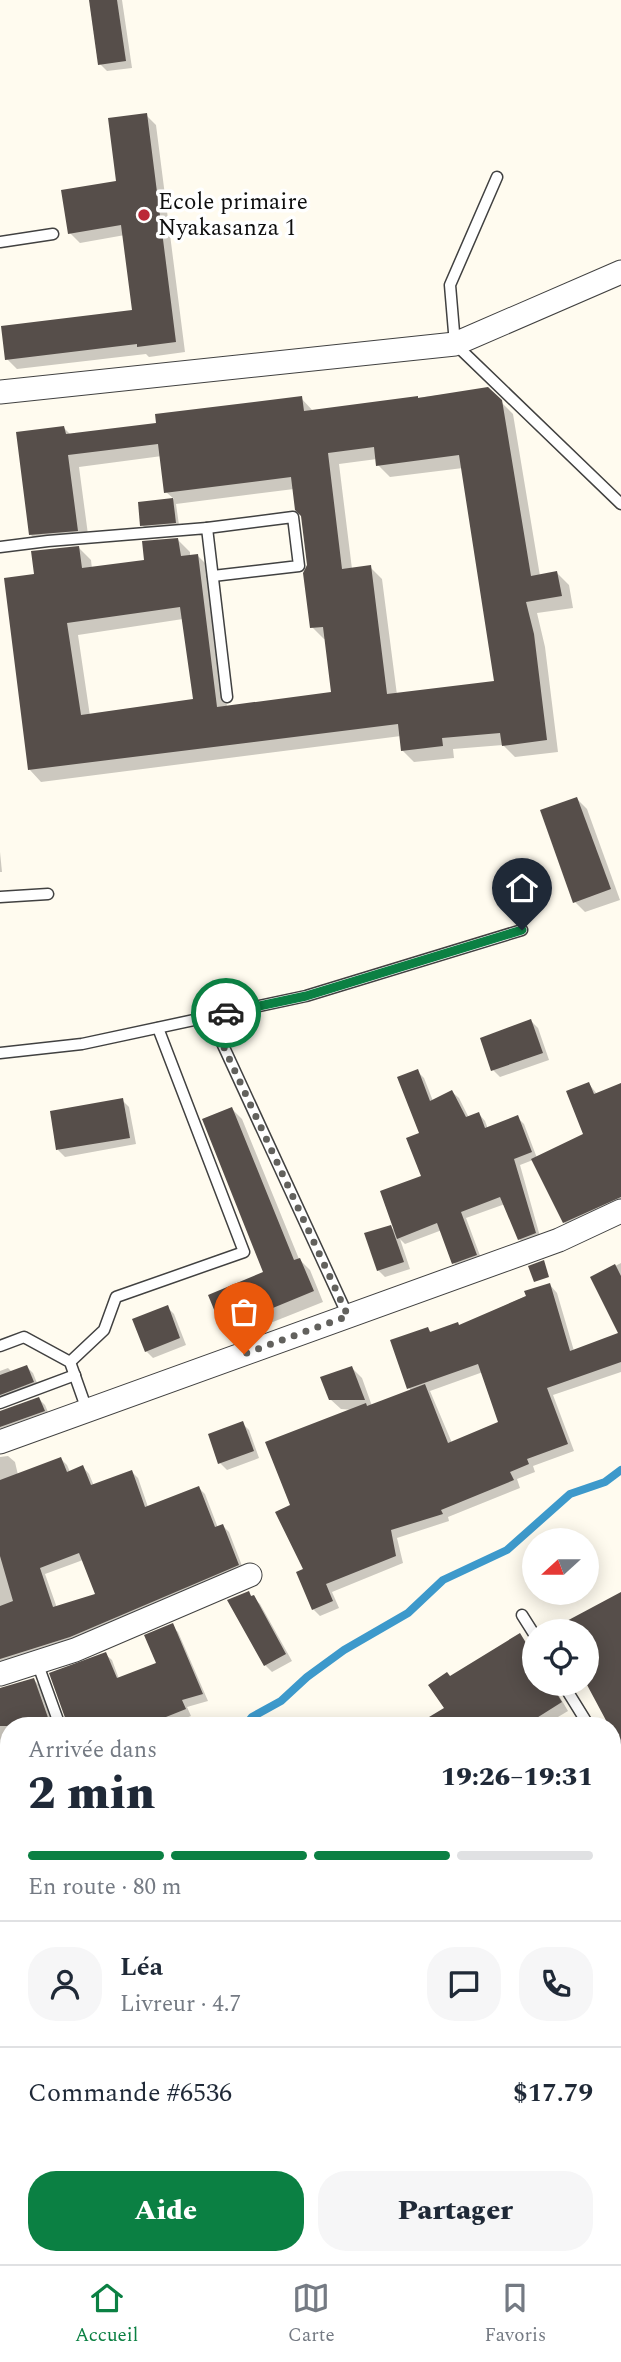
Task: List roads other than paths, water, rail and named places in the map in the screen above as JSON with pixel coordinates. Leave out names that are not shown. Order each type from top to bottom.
[{"type":"street","points":[[0,392],[455,344],[621,272]]},
{"type":"street","points":[[0,1442],[559,1240],[621,1211]]},
{"type":"street","points":[[0,1674],[75,1650],[250,1575]]},
{"type":"lane","points":[[497,177],[450,285],[455,344],[621,504]]},
{"type":"lane","points":[[0,242],[53,234]]},
{"type":"lane","points":[[0,547],[207,528],[293,517],[299,566],[213,576]]},
{"type":"lane","points":[[207,528],[227,697]]},
{"type":"lane","points":[[0,897],[48,894]]},
{"type":"lane","points":[[0,1053],[82,1044],[306,996],[522,930]]},
{"type":"lane","points":[[210,1017],[348,1316]]},
{"type":"lane","points":[[71,1362],[104,1330],[117,1297],[244,1252],[158,1028]]},
{"type":"lane","points":[[0,1346],[24,1338],[71,1362],[87,1410]]},
{"type":"lane","points":[[0,1403],[75,1375]]},
{"type":"lane","points":[[522,1615],[525,1619]]},
{"type":"lane","points":[[37,1662],[57,1717]]},
{"type":"lane","points":[[570,1696],[583,1717]]},
{"type":"waterway","points":[[252,1717],[281,1701],[307,1677],[344,1650],[408,1613],[443,1580],[507,1550],[570,1494],[605,1482],[621,1470]]},
{"type":"place","name":"Ecole primaire Nyakasanza 1","points":[[144,215]]}]
